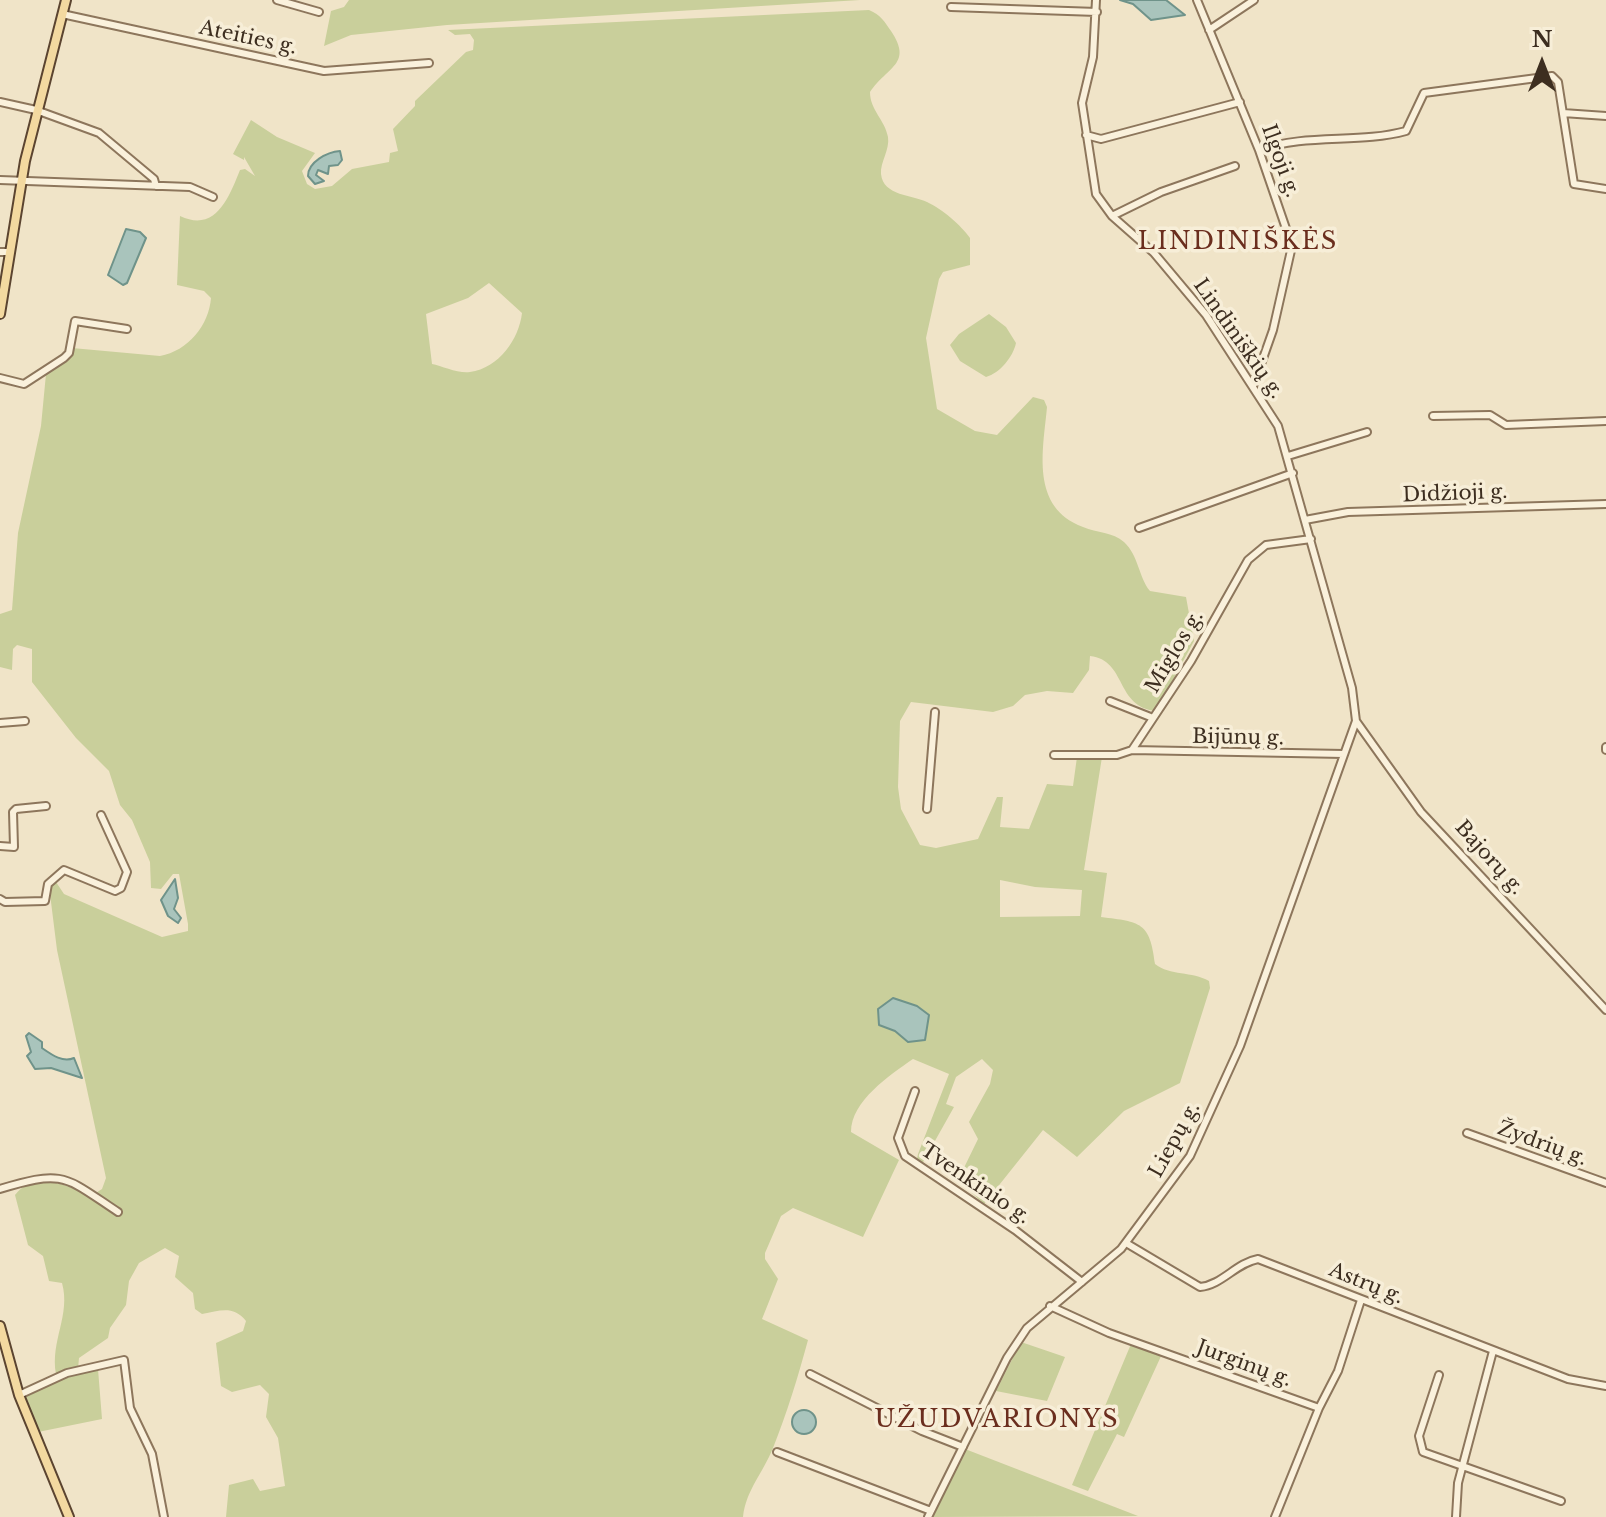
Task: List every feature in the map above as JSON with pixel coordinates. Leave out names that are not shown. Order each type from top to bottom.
[{"type":"main road","points":[[0,314],[4,252],[36,110],[66,0]]},
{"type":"main road","points":[[0,1326],[19,1395],[69,1517]]},
{"type":"street","points":[[277,0],[319,12]]},
{"type":"street","name":"Lindiniškių g.","points":[[1096,0],[1093,57],[1082,103],[1096,194],[1112,216],[1160,259],[1206,315],[1254,384],[1278,426],[1352,688],[1356,721]]},
{"type":"street","name":"Ilgoji g.","points":[[1197,0],[1259,150],[1290,236],[1292,253],[1273,330],[1254,384]]},
{"type":"street","points":[[1209,30],[1254,0]]},
{"type":"street","points":[[951,7],[1097,12]]},
{"type":"street","name":"Ateities g.","points":[[62,14],[324,71],[429,63]]},
{"type":"street","points":[[1259,150],[1297,140],[1365,138],[1406,131],[1424,93],[1552,76],[1558,82],[1574,184],[1606,189]]},
{"type":"street","points":[[0,102],[36,110],[99,133],[154,179],[156,186]]},
{"type":"street","points":[[1086,135],[1101,139],[1183,114],[1240,102]]},
{"type":"street","points":[[1563,113],[1606,116]]},
{"type":"street","points":[[1090,156],[1101,139]]},
{"type":"street","points":[[1112,216],[1161,192],[1235,166]]},
{"type":"street","points":[[0,180],[39,184],[190,187],[213,197]]},
{"type":"street","points":[[0,378],[24,384],[64,358],[69,353],[75,321],[127,329]]},
{"type":"street","points":[[1433,416],[1490,415],[1506,425],[1606,421]]},
{"type":"street","points":[[1288,456],[1367,432]]},
{"type":"street","points":[[1139,528],[1293,473]]},
{"type":"street","name":"Didžioji g.","points":[[1305,520],[1348,512],[1606,504]]},
{"type":"street","name":"Miglos g.","points":[[1132,750],[1191,661],[1248,560],[1266,545],[1311,539]]},
{"type":"street","points":[[1110,701],[1153,718]]},
{"type":"street","points":[[927,809],[935,712]]},
{"type":"street","points":[[0,723],[25,721]]},
{"type":"street","name":"Liepų g.","points":[[929,1514],[1017,1341],[1050,1306],[1126,1243],[1190,1156],[1240,1046],[1356,721]]},
{"type":"street","name":"Bajorų g.","points":[[1356,721],[1421,812],[1606,1010]]},
{"type":"street","points":[[1054,755],[1117,755],[1132,750]]},
{"type":"street","name":"Bijūnų g.","points":[[1132,750],[1344,754]]},
{"type":"street","points":[[0,846],[14,847],[13,812],[16,809],[46,806]]},
{"type":"street","points":[[0,899],[5,902],[45,901],[48,884],[64,870],[115,891],[121,888],[127,872],[101,815]]},
{"type":"street","name":"Tvenkinio g.","points":[[915,1091],[898,1138],[905,1156],[1014,1229],[1082,1282]]},
{"type":"street","name":"Žydrių g.","points":[[1467,1133],[1606,1183]]},
{"type":"street","points":[[0,1189],[35,1178],[59,1177],[81,1187],[118,1212]]},
{"type":"street","name":"Astrų g.","points":[[1126,1243],[1200,1287],[1213,1284],[1249,1260],[1258,1259],[1493,1351],[1584,1384],[1606,1386]]},
{"type":"street","points":[[1286,1517],[1276,1516],[1319,1408],[1338,1371],[1361,1300]]},
{"type":"street","name":"Jurginų g.","points":[[1050,1306],[1109,1333],[1319,1408]]},
{"type":"street","points":[[1456,1517],[1462,1468],[1493,1351]]},
{"type":"street","points":[[19,1395],[67,1373],[124,1360],[130,1408],[150,1447],[164,1517]]},
{"type":"street","points":[[810,1374],[922,1431],[963,1447]]},
{"type":"street","points":[[1439,1375],[1419,1444],[1427,1455],[1561,1501]]},
{"type":"street","points":[[777,1452],[929,1514]]},
{"type":"green space","points":[[349,0],[860,0],[447,25],[351,35],[324,46],[331,11],[344,7]]},
{"type":"green space","points":[[869,10],[877,14],[891,31],[900,51],[896,64],[870,92],[872,104],[888,137],[881,169],[883,181],[893,191],[939,209],[970,238],[970,265],[943,272],[939,279],[926,338],[937,409],[975,431],[997,435],[1033,397],[1044,400],[1047,407],[1043,442],[1044,476],[1054,506],[1066,518],[1083,527],[1115,536],[1124,542],[1133,553],[1150,591],[1186,597],[1194,641],[1156,711],[1143,708],[1134,701],[1110,666],[1102,659],[1090,656],[1089,670],[1073,693],[1047,691],[1025,695],[1013,706],[993,712],[911,702],[900,721],[898,787],[901,809],[920,845],[936,848],[978,839],[997,797],[1003,797],[1000,827],[1029,829],[1047,784],[1073,786],[1077,757],[1102,757],[1084,870],[1107,873],[1101,917],[1141,927],[1150,940],[1155,964],[1161,968],[1209,981],[1210,988],[1180,1083],[1124,1111],[1077,1157],[1043,1130],[984,1204],[958,1180],[978,1139],[969,1122],[990,1084],[993,1070],[982,1059],[956,1077],[946,1104],[954,1107],[922,1164],[917,1159],[918,1154],[949,1074],[913,1059],[873,1090],[857,1110],[851,1132],[899,1160],[863,1237],[793,1208],[781,1216],[765,1253],[765,1259],[778,1279],[762,1319],[808,1340],[778,1435],[748,1498],[743,1517],[226,1517],[229,1485],[253,1479],[260,1491],[285,1486],[278,1438],[266,1417],[269,1394],[260,1385],[232,1392],[221,1386],[216,1343],[243,1331],[246,1321],[231,1311],[202,1314],[195,1309],[193,1293],[175,1277],[179,1256],[165,1248],[139,1263],[129,1281],[126,1305],[110,1328],[108,1338],[79,1358],[78,1369],[98,1369],[102,1419],[38,1432],[21,1391],[56,1374],[56,1350],[64,1295],[62,1283],[49,1281],[43,1256],[28,1245],[15,1195],[23,1187],[42,1181],[62,1184],[91,1196],[102,1189],[106,1178],[57,950],[49,886],[56,882],[64,894],[162,937],[188,931],[179,874],[173,874],[161,889],[151,888],[150,862],[132,820],[120,805],[109,771],[76,738],[32,682],[32,649],[17,645],[13,649],[12,670],[0,667],[0,614],[12,610],[18,533],[41,426],[46,374],[63,361],[72,348],[160,356],[188,343],[206,318],[211,298],[204,291],[177,285],[180,216],[203,220],[212,216],[226,201],[240,170],[245,169],[255,176],[244,157],[244,160],[233,154],[251,120],[277,137],[315,153],[302,171],[307,184],[315,189],[332,186],[352,169],[389,162],[390,153],[398,151],[393,129],[415,106],[415,101],[466,52],[473,50],[474,40],[470,34],[455,35],[448,30]],"holes":[[[489,283],[522,313],[517,333],[506,351],[490,365],[470,372],[432,364],[426,314],[468,298]],[[1000,880],[1035,887],[1082,890],[1080,916],[1000,917]]]},
{"type":"green space","points":[[989,314],[1006,327],[1016,343],[1005,364],[986,377],[960,361],[950,345],[959,334]]},
{"type":"green space","points":[[1021,1342],[1065,1357],[1047,1401],[996,1391]]},
{"type":"green space","points":[[1131,1344],[1162,1354],[1124,1437],[1117,1434],[1088,1491],[1072,1485]]},
{"type":"green space","points":[[965,1449],[1138,1516],[932,1517]]},
{"type":"water","points":[[1120,0],[1166,0],[1185,15],[1151,20],[1133,4]]},
{"type":"water","points":[[340,151],[342,160],[338,165],[329,166],[328,174],[318,170],[316,175],[324,181],[315,184],[308,176],[311,166],[324,156]]},
{"type":"water","points":[[126,229],[140,232],[146,238],[127,283],[123,285],[108,275]]},
{"type":"water","points":[[175,879],[178,898],[174,909],[181,918],[178,923],[168,916],[161,900]]},
{"type":"water","points":[[893,998],[917,1006],[929,1015],[925,1040],[908,1042],[895,1031],[879,1025],[878,1009]]},
{"type":"water","points":[[29,1033],[54,1056],[66,1060],[74,1058],[82,1078],[51,1068],[35,1069],[27,1056],[31,1052],[26,1036]]},
{"type":"water","points":[[804,1410],[813,1413],[816,1422],[813,1431],[804,1434],[795,1431],[792,1422],[795,1413]]},
{"type":"district","name":"LINDINIŠKĖS","points":[[1238,242]]},
{"type":"district","name":"UŽUDVARIONYS","points":[[997,1420]]}]
